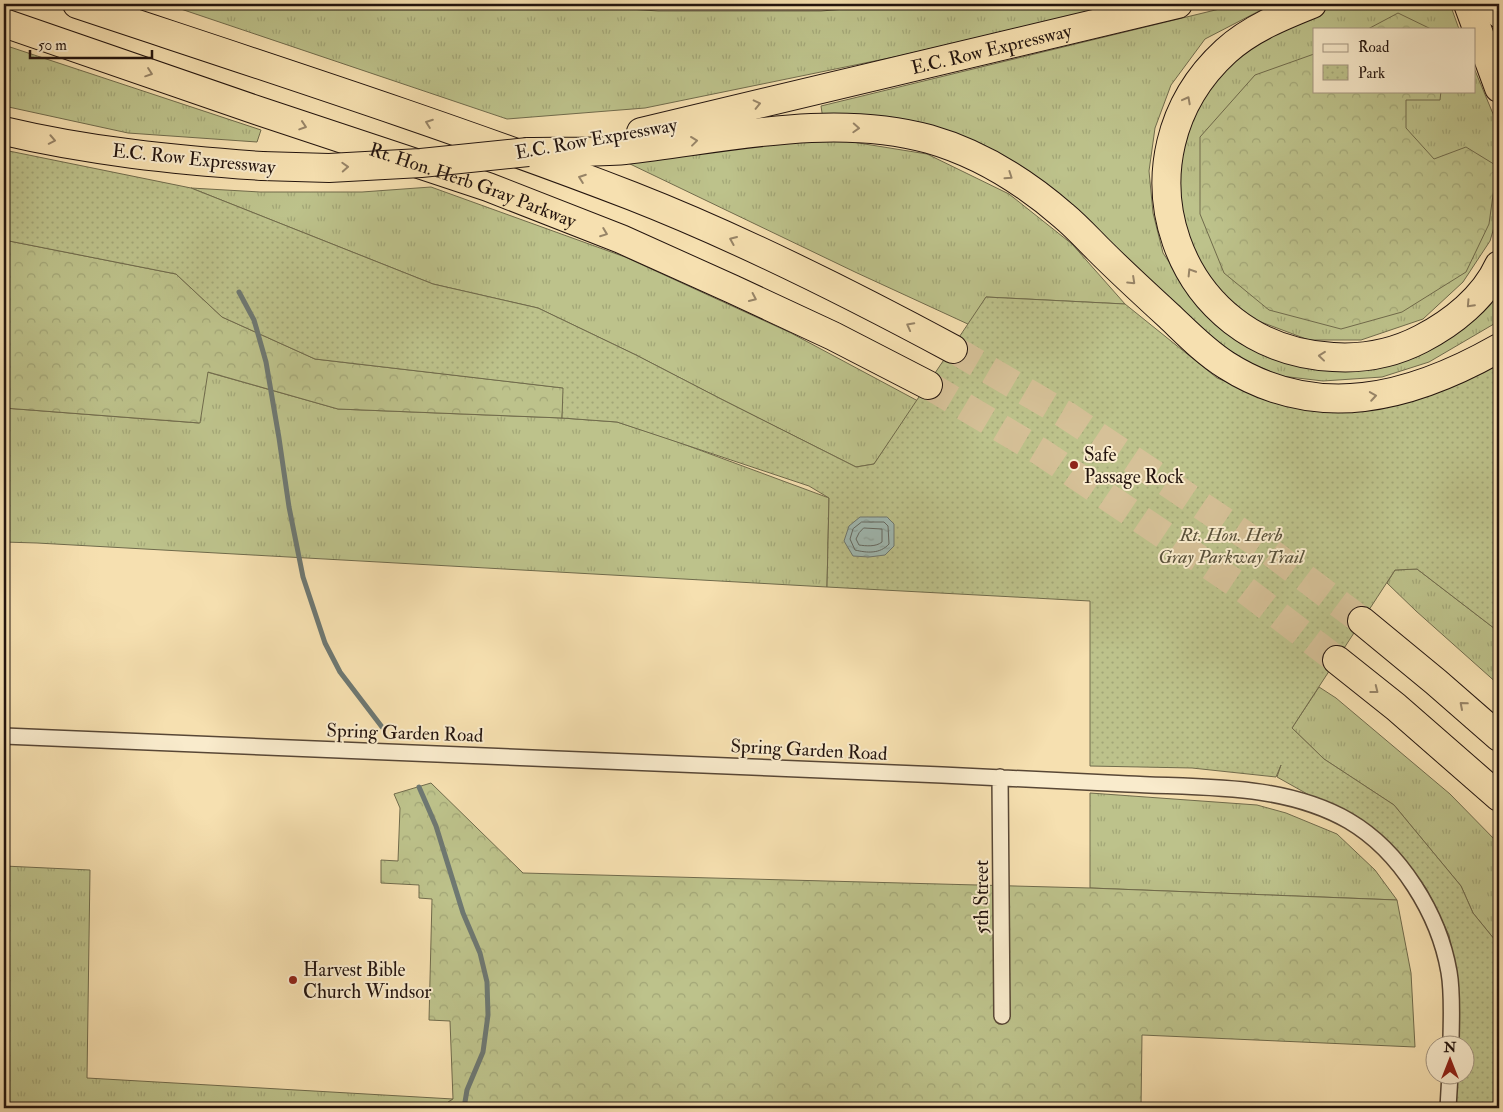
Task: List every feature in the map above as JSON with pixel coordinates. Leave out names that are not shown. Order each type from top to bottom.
[{"type":"highway","points":[[77,4],[422,120],[634,197],[763,253],[903,322],[953,349]]},
{"type":"highway","name":"E.C. Row Expressway","points":[[4,131],[140,155],[262,166],[330,168],[420,164],[528,152],[623,150],[643,140],[1178,4]]},
{"type":"highway","points":[[1312,4],[1282,16],[1256,30],[1227,50],[1192,90],[1180,113],[1172,135],[1167,160],[1165,192],[1174,239],[1187,266],[1202,290],[1218,308],[1238,325],[1282,348],[1321,357],[1347,358],[1368,356],[1413,343],[1446,324],[1464,311],[1487,284],[1499,265]]},
{"type":"highway","points":[[1468,4],[1499,88]]},
{"type":"highway","points":[[1494,4],[1499,15]]},
{"type":"highway","name":"Rt. Hon. Herb Gray Parkway","points":[[4,22],[268,114],[488,187],[621,240],[732,289],[833,336],[928,385]]},
{"type":"highway","points":[[643,140],[816,128],[856,128],[896,132],[930,140],[962,152],[998,169],[1064,216],[1212,355],[1241,374],[1305,396],[1350,399],[1373,397],[1395,392],[1437,379],[1499,348]]},
{"type":"highway","points":[[1362,621],[1499,737]]},
{"type":"highway","points":[[1336,660],[1396,707],[1499,797]]},
{"type":"street","name":"Spring Garden Road","points":[[4,736],[1000,777],[1279,795],[1316,806],[1350,822],[1373,838],[1412,882],[1437,928],[1450,975],[1451,1034]]},
{"type":"street","name":"5th Street","points":[[1000,777],[1002,1016]]},
{"type":"street","points":[[1448,1108],[1449,1084]]},
{"type":"green space","points":[[166,4],[558,4],[658,11],[821,11],[906,4],[1120,4],[899,56],[645,108],[507,119]]},
{"type":"green space","points":[[1240,4],[1257,4],[1261,10],[1205,39],[1171,85],[1155,128],[1149,171],[1153,213],[1163,253],[1204,314],[1241,344],[1289,361],[1385,363],[1499,281],[1499,321],[1429,362],[1382,377],[1323,381],[1281,376],[1229,354],[1041,183],[823,119],[821,106]]},
{"type":"green space","points":[[1339,4],[1450,4],[1459,28],[1313,28],[1313,92],[1476,92],[1476,73],[1496,121],[1499,143],[1499,210],[1490,241],[1463,282],[1423,319],[1361,340],[1309,340],[1253,319],[1215,291],[1190,250],[1174,194],[1182,130],[1206,85],[1249,44],[1315,11]]},
{"type":"green space","points":[[1398,13],[1429,28],[1370,28]]},
{"type":"green space","points":[[4,45],[261,130],[257,142],[128,133],[4,106]]},
{"type":"green space","points":[[1313,54],[1313,92],[1441,92],[1440,100],[1406,100],[1406,128],[1434,159],[1466,147],[1497,166],[1489,224],[1466,272],[1402,312],[1341,329],[1269,310],[1224,273],[1200,214],[1200,137],[1255,75]]},
{"type":"green space","points":[[795,141],[846,141],[927,154],[1009,194],[1072,244],[1125,304],[986,297],[970,325],[628,163]]},
{"type":"green space","name":"Rt. Hon. Herb Gray Parkway Trail","points":[[4,150],[191,188],[433,284],[538,308],[636,355],[856,467],[874,464],[986,297],[1125,304],[1217,378],[1281,404],[1458,383],[1499,364],[1499,632],[1417,569],[1395,570],[1292,728],[1324,759],[1394,805],[1461,886],[1473,913],[1499,945],[1499,1108],[1456,1108],[1456,1084],[1476,1084],[1476,1034],[1457,1034],[1458,982],[1449,935],[1426,888],[1384,837],[1277,777],[1281,765],[1276,777],[1192,768],[1090,766],[1090,601],[827,587],[829,498],[809,486],[617,422],[562,418],[563,388],[315,359],[222,317],[176,274],[4,240]]},
{"type":"green space","points":[[431,187],[625,257],[791,333],[918,401],[874,464],[856,467],[636,355],[538,308],[433,284],[191,188],[260,192],[362,192]]},
{"type":"green space","points":[[4,240],[176,274],[222,317],[315,359],[564,388],[562,418],[338,409],[208,372],[200,423],[4,408]]},
{"type":"green space","points":[[207,372],[338,409],[617,422],[667,438],[829,498],[827,587],[4,542],[4,408],[199,423]]},
{"type":"green space","points":[[1417,569],[1499,632],[1499,685],[1387,583],[1395,570]]},
{"type":"green space","points":[[1319,687],[1336,698],[1450,794],[1499,844],[1499,945],[1473,913],[1461,886],[1394,805],[1324,759],[1292,728]]},
{"type":"green space","points":[[431,783],[523,873],[1090,888],[1397,900],[1411,973],[1415,1047],[1142,1035],[1141,1108],[439,1108],[453,1099],[450,1021],[429,1020],[432,899],[419,898],[419,885],[381,883],[381,860],[398,861],[400,808],[394,794]]},
{"type":"green space","points":[[1090,793],[1257,805],[1286,813],[1337,834],[1375,870],[1397,900],[1090,888]]},
{"type":"green space","points":[[4,866],[90,870],[87,1078],[453,1099],[439,1108],[4,1108]]},
{"type":"water","points":[[860,517],[887,517],[894,524],[894,546],[885,555],[853,556],[844,541],[849,526]]},
{"type":"waterway","points":[[239,292],[254,320],[266,362],[289,507],[303,577],[325,643],[340,672],[382,727]]},
{"type":"waterway","points":[[419,787],[436,826],[463,913],[480,953],[487,982],[488,1015],[483,1052],[467,1090],[464,1108]]},
{"type":"tunnel","points":[[953,349],[1066,415],[1269,551],[1362,621]]},
{"type":"tunnel","points":[[928,385],[1041,452],[1244,589],[1337,660]]},
{"type":"place","name":"Safe Passage Rock","points":[[1074,465]]},
{"type":"place","name":"Harvest Bible Church Windsor","points":[[293,980]]}]
